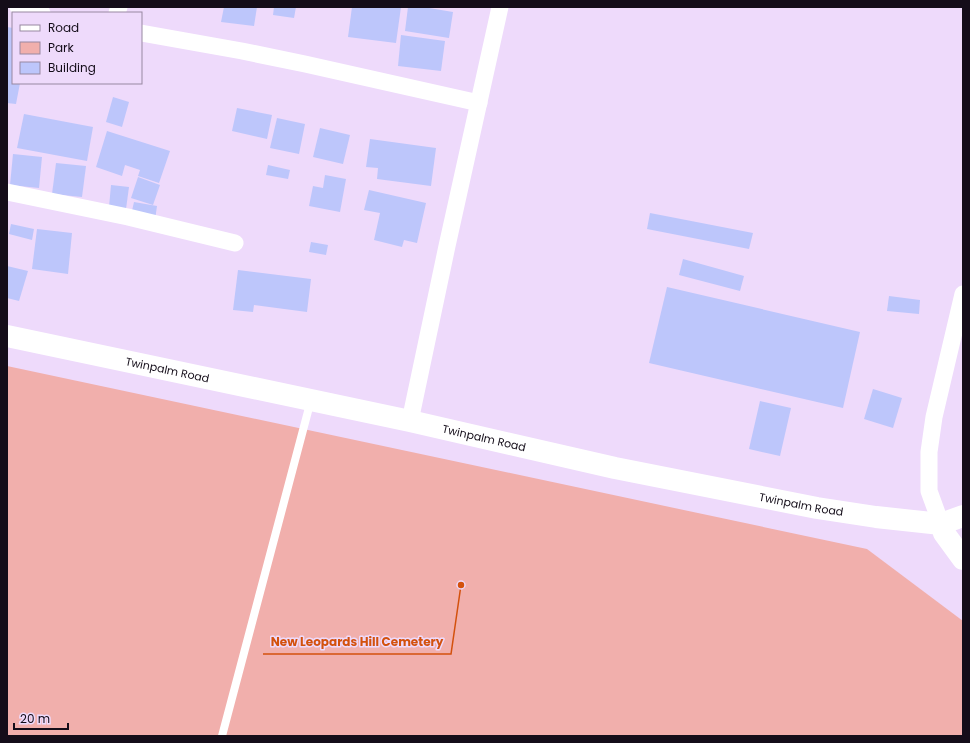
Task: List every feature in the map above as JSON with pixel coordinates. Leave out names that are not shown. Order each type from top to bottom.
[{"type":"main road","name":"Twinpalm Road","points":[[7,336],[410,420],[615,468],[817,508],[942,524],[963,516]]},
{"type":"main road","points":[[942,524],[944,533],[963,559]]},
{"type":"street","points":[[18,7],[38,12]]},
{"type":"street","points":[[410,420],[500,7]]},
{"type":"street","points":[[142,34],[242,51],[479,103]]},
{"type":"street","points":[[7,192],[128,217],[235,243]]},
{"type":"street","points":[[942,524],[929,491],[929,452],[934,417],[963,294]]},
{"type":"lane","points":[[222,736],[311,400]]},
{"type":"green space","points":[[7,366],[867,549],[963,621],[963,736],[7,736]]},
{"type":"building","points":[[224,7],[257,7],[254,26],[221,22]]},
{"type":"building","points":[[274,7],[296,7],[294,18],[273,15]]},
{"type":"building","points":[[352,7],[401,7],[396,43],[348,37]]},
{"type":"building","points":[[408,7],[423,7],[453,12],[449,38],[405,31]]},
{"type":"building","points":[[7,27],[12,28],[12,84],[20,84],[16,104],[7,103]]},
{"type":"building","points":[[401,35],[445,41],[441,71],[398,66]]},
{"type":"building","points":[[113,97],[129,102],[122,127],[106,122]]},
{"type":"building","points":[[237,108],[272,115],[267,139],[232,131]]},
{"type":"building","points":[[24,114],[93,127],[87,161],[17,148]]},
{"type":"building","points":[[277,118],[305,124],[299,154],[270,148]]},
{"type":"building","points":[[320,128],[350,135],[343,164],[313,157]]},
{"type":"building","points":[[107,131],[170,151],[159,183],[138,176],[140,170],[125,165],[122,176],[96,167]]},
{"type":"building","points":[[370,139],[436,148],[431,186],[377,179],[378,168],[366,167]]},
{"type":"building","points":[[13,154],[42,157],[39,188],[10,185]]},
{"type":"building","points":[[56,163],[86,166],[82,197],[52,194]]},
{"type":"building","points":[[268,165],[290,170],[288,179],[266,175]]},
{"type":"building","points":[[325,175],[346,179],[340,212],[309,206],[313,186],[323,188]]},
{"type":"building","points":[[138,177],[160,185],[153,205],[131,198]]},
{"type":"building","points":[[111,185],[129,187],[126,209],[109,207]]},
{"type":"building","points":[[369,190],[426,203],[417,243],[404,240],[402,247],[374,240],[380,213],[364,210]]},
{"type":"building","points":[[134,202],[157,206],[155,220],[131,215]]},
{"type":"building","points":[[650,213],[753,233],[749,249],[647,229]]},
{"type":"building","points":[[11,224],[34,229],[32,240],[9,234]]},
{"type":"building","points":[[37,229],[72,233],[68,274],[32,269]]},
{"type":"building","points":[[311,242],[328,245],[326,255],[309,252]]},
{"type":"building","points":[[683,259],[744,276],[740,291],[679,275]]},
{"type":"building","points":[[7,266],[28,271],[19,301],[7,298]]},
{"type":"building","points":[[238,270],[311,279],[307,312],[254,305],[253,312],[233,310]]},
{"type":"building","points":[[667,287],[860,332],[843,408],[649,363]]},
{"type":"building","points":[[889,296],[920,300],[919,314],[887,311]]},
{"type":"building","points":[[873,389],[902,398],[893,428],[864,419]]},
{"type":"building","points":[[760,401],[791,408],[780,456],[749,449]]},
{"type":"place","name":"New Leopards Hill Cemetery","points":[[461,585]]}]
